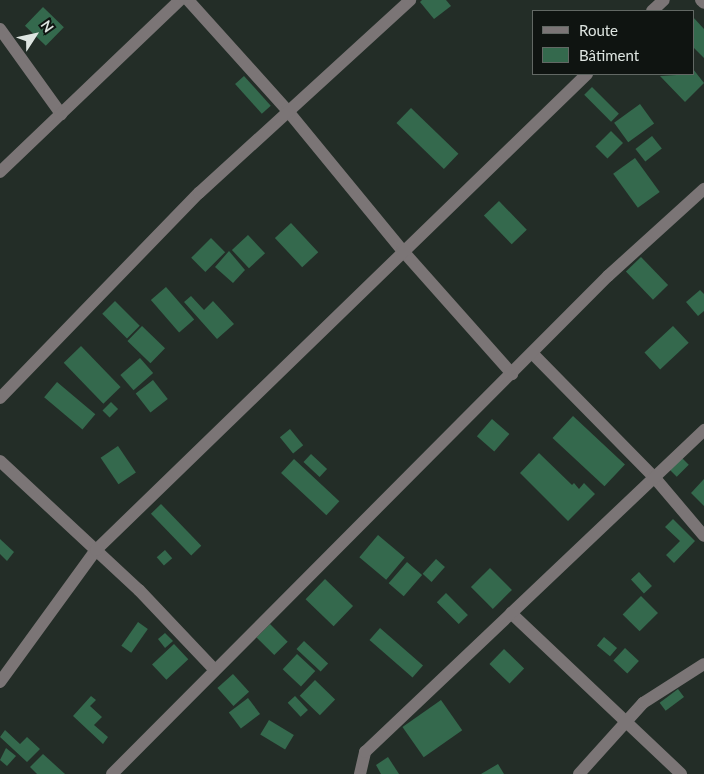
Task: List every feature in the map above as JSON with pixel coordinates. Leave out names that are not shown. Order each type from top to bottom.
[{"type":"street","points":[[0,172],[180,0]]},
{"type":"street","points":[[188,0],[287,110],[402,250],[512,374]]},
{"type":"street","points":[[0,398],[199,193],[287,110],[410,0]]},
{"type":"street","points":[[653,10],[664,0]]},
{"type":"street","points":[[701,0],[704,3]]},
{"type":"street","points":[[0,30],[61,114]]},
{"type":"street","points":[[0,682],[96,550],[402,250],[586,75]]},
{"type":"street","points":[[112,774],[608,276],[704,189]]},
{"type":"street","points":[[532,353],[654,477],[704,536]]},
{"type":"street","points":[[360,774],[365,752],[704,430]]},
{"type":"street","points":[[0,460],[96,550],[215,670]]},
{"type":"street","points":[[511,612],[681,774]]},
{"type":"street","points":[[579,774],[643,703],[704,664]]},
{"type":"building","points":[[422,0],[446,0],[451,6],[434,19],[420,2]]},
{"type":"building","points":[[43,7],[64,27],[46,46],[25,26]]},
{"type":"building","points":[[694,18],[704,29],[704,58],[694,48]]},
{"type":"building","points":[[694,70],[704,83],[685,102],[660,76],[694,75]]},
{"type":"building","points":[[244,76],[271,106],[262,114],[235,84]]},
{"type":"building","points":[[592,87],[619,114],[611,122],[584,95]]},
{"type":"building","points":[[640,104],[654,123],[628,142],[614,123]]},
{"type":"building","points":[[411,108],[458,154],[444,169],[396,123]]},
{"type":"building","points":[[611,131],[623,143],[607,159],[595,147]]},
{"type":"building","points":[[652,136],[662,149],[645,162],[635,149]]},
{"type":"building","points":[[635,158],[660,192],[638,208],[613,174]]},
{"type":"building","points":[[499,201],[527,230],[512,244],[484,216]]},
{"type":"building","points":[[291,223],[318,252],[302,267],[275,238]]},
{"type":"building","points":[[248,235],[265,253],[249,268],[232,250]]},
{"type":"building","points":[[211,238],[225,252],[205,272],[191,258]]},
{"type":"building","points":[[229,251],[245,270],[233,283],[215,267]]},
{"type":"building","points":[[641,257],[668,285],[653,300],[626,272]]},
{"type":"building","points":[[166,287],[194,319],[179,333],[151,300]]},
{"type":"building","points":[[700,290],[704,294],[704,311],[698,316],[686,302]]},
{"type":"building","points":[[191,296],[204,310],[213,301],[234,324],[217,339],[184,302]]},
{"type":"building","points":[[115,301],[140,326],[127,338],[102,314]]},
{"type":"building","points":[[142,326],[165,348],[150,363],[127,341]]},
{"type":"building","points":[[673,326],[689,343],[660,369],[644,353]]},
{"type":"building","points":[[81,346],[121,387],[103,404],[64,363]]},
{"type":"building","points":[[140,358],[153,373],[133,390],[120,375]]},
{"type":"building","points":[[153,380],[168,399],[150,412],[136,394]]},
{"type":"building","points":[[57,382],[95,414],[82,429],[44,397]]},
{"type":"building","points":[[111,402],[118,409],[110,418],[103,410]]},
{"type":"building","points":[[573,416],[625,464],[604,486],[553,438]]},
{"type":"building","points":[[492,419],[509,434],[494,451],[477,436]]},
{"type":"building","points":[[290,429],[303,445],[293,454],[280,437]]},
{"type":"building","points":[[118,446],[136,473],[118,484],[101,458]]},
{"type":"building","points":[[539,453],[572,485],[574,483],[579,489],[584,483],[595,494],[568,521],[520,473]]},
{"type":"building","points":[[311,454],[327,469],[320,477],[303,462]]},
{"type":"building","points":[[681,457],[689,465],[677,477],[669,469]]},
{"type":"building","points":[[294,459],[339,501],[326,515],[281,473]]},
{"type":"building","points":[[704,479],[704,506],[691,493]]},
{"type":"building","points":[[161,504],[201,546],[191,555],[151,514]]},
{"type":"building","points":[[673,519],[695,541],[674,563],[666,555],[680,541],[665,527]]},
{"type":"building","points":[[378,535],[405,557],[386,580],[359,557]]},
{"type":"building","points":[[0,539],[14,552],[7,561],[0,554]]},
{"type":"building","points":[[165,550],[172,558],[164,566],[157,557]]},
{"type":"building","points":[[436,559],[445,567],[432,582],[423,574]]},
{"type":"building","points":[[407,562],[422,575],[404,596],[389,583]]},
{"type":"building","points":[[490,568],[512,590],[493,609],[471,587]]},
{"type":"building","points":[[639,572],[652,586],[644,593],[631,580]]},
{"type":"building","points":[[325,579],[353,606],[334,626],[306,599]]},
{"type":"building","points":[[446,593],[468,615],[459,624],[437,602]]},
{"type":"building","points":[[641,596],[658,613],[640,631],[623,614]]},
{"type":"building","points":[[138,622],[148,629],[131,653],[121,646]]},
{"type":"building","points":[[270,624],[288,642],[274,655],[257,637]]},
{"type":"building","points":[[380,628],[423,665],[413,677],[370,640]]},
{"type":"building","points":[[165,633],[173,641],[165,648],[158,639]]},
{"type":"building","points":[[604,637],[617,648],[610,656],[597,645]]},
{"type":"building","points":[[304,641],[328,664],[321,672],[296,649]]},
{"type":"building","points":[[174,644],[188,659],[166,680],[152,664]]},
{"type":"building","points":[[625,648],[639,661],[627,673],[613,660]]},
{"type":"building","points":[[504,649],[524,668],[510,684],[489,664]]},
{"type":"building","points":[[297,654],[315,671],[301,686],[283,669]]},
{"type":"building","points":[[233,674],[249,692],[233,706],[217,688]]},
{"type":"building","points":[[315,680],[335,699],[320,715],[300,696]]},
{"type":"building","points":[[678,689],[684,697],[666,711],[660,703]]},
{"type":"building","points":[[91,696],[96,700],[90,706],[102,717],[94,725],[108,737],[103,744],[73,716]]},
{"type":"building","points":[[295,696],[308,710],[301,717],[288,703]]},
{"type":"building","points":[[248,698],[260,714],[241,728],[229,712]]},
{"type":"building","points":[[441,700],[462,730],[424,757],[402,727]]},
{"type":"building","points":[[269,720],[294,735],[285,750],[260,735]]},
{"type":"building","points":[[5,730],[20,744],[27,737],[40,749],[27,762],[0,737]]},
{"type":"building","points":[[6,748],[16,756],[7,766],[0,760]]},
{"type":"building","points":[[43,754],[65,774],[37,774],[30,767]]},
{"type":"building","points":[[388,757],[399,774],[381,774],[376,765]]},
{"type":"building","points":[[498,764],[504,774],[481,774]]}]
